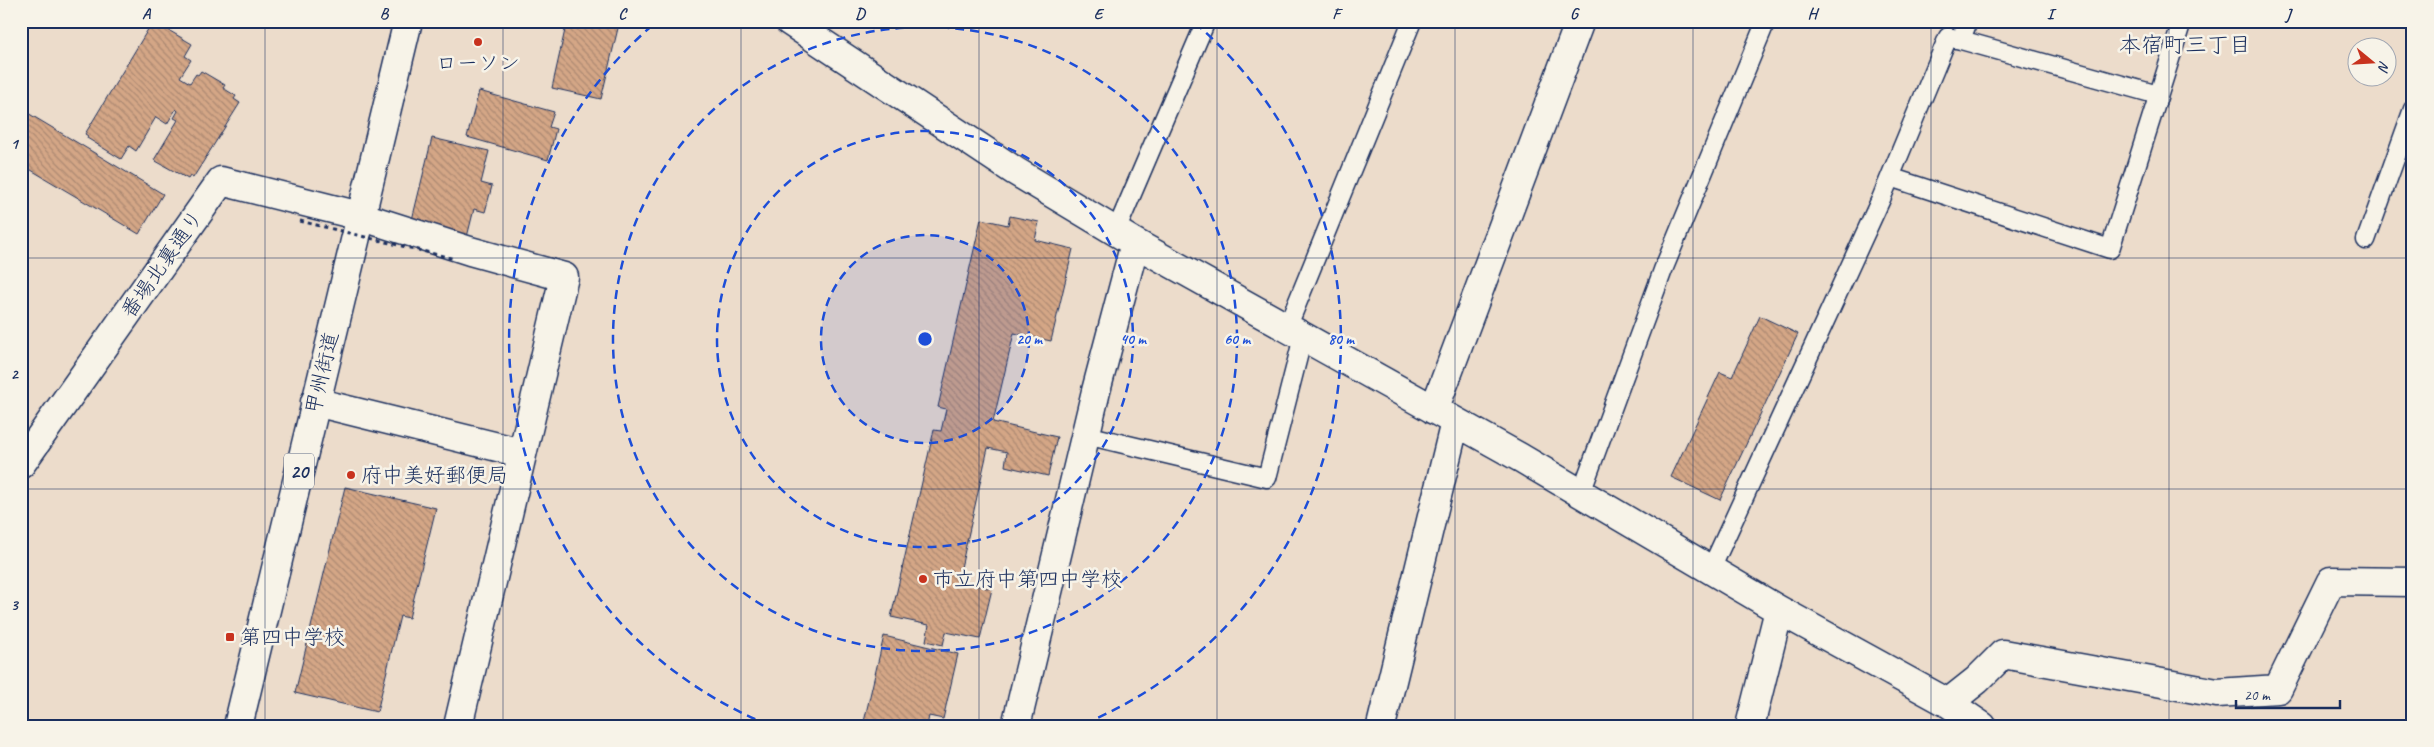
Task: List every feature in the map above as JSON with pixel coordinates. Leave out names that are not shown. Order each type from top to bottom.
[{"type":"main road","name":"甲州街道","points":[[238,726],[408,21]]},
{"type":"main road","points":[[789,21],[1014,171],[1126,237],[1582,493],[1779,610],[1948,703],[1982,726]]},
{"type":"main road","points":[[1381,726],[1444,416],[1580,21]]},
{"type":"main road","name":"番場北裏通り","points":[[21,464],[221,181],[360,216]]},
{"type":"main road","points":[[360,216],[470,251],[564,277],[458,726]]},
{"type":"main road","points":[[1016,726],[1086,436],[1126,237]]},
{"type":"main road","points":[[315,402],[522,453]]},
{"type":"main road","points":[[1948,703],[1977,680],[2003,654],[2217,693],[2278,690],[2331,582],[2413,582]]},
{"type":"main road","points":[[1750,726],[1779,610]]},
{"type":"lane","points":[[1126,237],[1206,21]]},
{"type":"lane","points":[[1086,436],[1267,478],[1295,332],[1412,21]]},
{"type":"lane","points":[[1582,493],[1663,270],[1766,21]]},
{"type":"lane","points":[[1961,40],[1968,21]]},
{"type":"lane","points":[[1890,177],[2110,248],[2182,21]]},
{"type":"lane","points":[[1711,569],[1890,177],[1948,38],[2158,95]]},
{"type":"lane","points":[[2366,240],[2413,109]]},
{"type":"path","points":[[300,221],[455,259]]},
{"type":"building","points":[[153,21],[192,44],[185,56],[191,60],[180,77],[190,83],[196,74],[198,75],[201,71],[225,85],[223,88],[236,96],[234,99],[240,103],[193,178],[190,176],[188,179],[154,160],[178,120],[174,118],[178,111],[176,109],[167,124],[156,117],[136,151],[129,146],[121,159],[87,138],[88,136],[85,134]]},
{"type":"building","points":[[567,21],[609,21],[619,24],[601,99],[552,88]]},
{"type":"building","points":[[479,91],[554,112],[549,127],[556,129],[548,160],[467,137]]},
{"type":"building","points":[[21,109],[163,194],[139,234],[21,164]]},
{"type":"building","points":[[432,138],[489,151],[481,183],[492,186],[485,212],[474,209],[467,237],[411,224]]},
{"type":"building","name":"市立府中第四中学校","points":[[1010,216],[1039,222],[1035,240],[1073,249],[1051,341],[1014,333],[993,422],[1057,437],[1048,476],[1005,466],[1007,452],[988,448],[958,581],[992,589],[980,639],[946,632],[943,645],[926,641],[929,625],[891,617],[934,430],[941,431],[946,409],[938,407],[981,219],[1008,225]]},
{"type":"building","points":[[1760,316],[1798,334],[1720,500],[1671,477],[1720,372],[1732,377]]},
{"type":"building","points":[[21,382],[28,387],[21,396]]},
{"type":"building","points":[[345,487],[436,508],[409,618],[400,616],[377,712],[295,693]]},
{"type":"building","points":[[884,636],[958,654],[943,719],[929,716],[927,726],[863,726]]},
{"type":"building","points":[[658,721],[677,726],[656,726]]},
{"type":"place","name":"ローソン","points":[[478,42]]},
{"type":"place","name":"府中美好郵便局","points":[[351,475]]},
{"type":"place","name":"市立府中第四中学校","points":[[923,579]]},
{"type":"place","name":"第四中学校","points":[[230,637]]},
{"type":"district","name":"本宿町三丁目","points":[[2185,45]]}]
